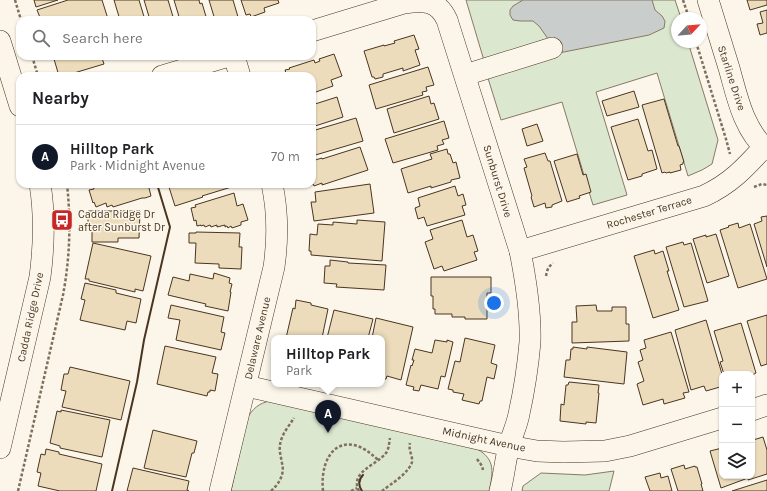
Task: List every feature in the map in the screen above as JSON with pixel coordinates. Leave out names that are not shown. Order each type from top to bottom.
[{"type":"street","name":"Sunburst Drive","points":[[316,30],[404,3],[422,0],[432,2],[438,6],[445,16],[451,30],[520,251],[528,295],[530,342],[527,368],[519,416],[509,446],[500,491]]},
{"type":"street","name":"Starline Drive","points":[[708,0],[739,103],[753,134],[758,142],[766,149]]},
{"type":"street","points":[[0,41],[16,93]]},
{"type":"street","points":[[465,75],[552,48]]},
{"type":"street","points":[[175,72],[216,60]]},
{"type":"street","points":[[235,60],[239,72]]},
{"type":"street","name":"Rochester Terrace","points":[[520,251],[708,194],[733,179],[766,149]]},
{"type":"street","name":"Cadda Ridge Drive","points":[[0,448],[40,277],[44,230],[41,188]]},
{"type":"street","name":"Delaware Avenue","points":[[220,491],[246,386],[275,257],[277,222],[273,188]]},
{"type":"street","name":"Midnight Avenue","points":[[246,386],[509,446],[537,451],[562,452],[605,450],[630,446],[719,419]]},
{"type":"street","points":[[755,409],[767,406]]},
{"type":"path","points":[[15,0],[20,16]]},
{"type":"path","points":[[684,0],[687,12]]},
{"type":"path","points":[[698,48],[729,148],[729,154],[736,157]]},
{"type":"path","points":[[33,60],[37,72]]},
{"type":"path","points":[[752,188],[762,184],[767,185]]},
{"type":"path","points":[[18,491],[66,275],[70,235],[68,188]]},
{"type":"path","points":[[546,282],[546,271],[556,261]]},
{"type":"path","points":[[271,491],[278,484],[283,473],[280,452],[281,441],[296,415],[289,414]]},
{"type":"path","points":[[351,491],[358,489],[357,482],[360,475],[386,454],[390,438],[383,436]]},
{"type":"path","points":[[382,491],[409,469],[412,461],[409,447],[410,442],[404,441]]},
{"type":"path","points":[[323,491],[322,477],[325,466],[336,448],[344,445],[358,446],[367,450],[378,460]]},
{"type":"path","points":[[476,458],[483,470]]},
{"type":"green space","points":[[466,0],[675,0],[679,12],[671,12],[671,48],[690,48],[718,140],[712,164],[688,176],[657,73],[596,92],[627,195],[593,205],[562,102],[501,120],[487,75],[488,74]]},
{"type":"green space","points":[[270,401],[473,447],[485,455],[491,465],[492,477],[489,491],[231,491],[247,419],[256,407],[262,403]]},
{"type":"green space","points":[[614,471],[609,491],[522,491],[523,486],[541,473],[585,475]]},
{"type":"shaded area","points":[[523,0],[652,0],[655,10],[665,21],[664,28],[649,35],[554,54],[551,43],[539,26],[533,21],[513,20],[510,15],[510,10],[513,6]]},
{"type":"building","points":[[34,0],[58,0],[36,7]]},
{"type":"building","points":[[68,0],[102,0],[107,16],[39,16],[37,10]]},
{"type":"building","points":[[114,0],[139,0],[144,16],[119,16]]},
{"type":"building","points":[[144,0],[168,0],[173,16],[149,16]]},
{"type":"building","points":[[174,0],[199,0],[200,4],[202,3],[206,16],[179,16]]},
{"type":"building","points":[[209,0],[233,0],[238,16],[214,16]]},
{"type":"building","points":[[241,0],[278,0],[279,3],[264,8],[265,12],[254,16],[251,16],[250,14],[246,15]]},
{"type":"building","points":[[747,0],[767,0],[767,5],[750,10]]},
{"type":"building","points":[[767,10],[767,33],[760,35],[757,24],[763,23],[760,12]]},
{"type":"building","points":[[414,35],[419,49],[415,50],[420,65],[403,71],[403,68],[383,74],[383,77],[375,79],[372,77],[364,51],[395,43],[394,41]]},
{"type":"building","points":[[334,54],[342,76],[331,80],[333,86],[316,92],[316,72],[286,72],[285,70],[290,69],[289,68],[314,60],[315,63],[320,61],[319,59]]},
{"type":"building","points":[[54,60],[103,60],[104,64],[77,72],[58,72]]},
{"type":"building","points":[[428,67],[434,85],[426,87],[427,91],[422,92],[423,95],[376,109],[369,85]]},
{"type":"building","points":[[634,91],[639,107],[607,116],[602,101]]},
{"type":"building","points":[[429,96],[431,104],[434,103],[439,119],[394,133],[387,109]]},
{"type":"building","points":[[337,97],[343,117],[316,126],[316,104]]},
{"type":"building","points":[[664,99],[684,162],[680,165],[681,170],[670,173],[662,173],[642,105]]},
{"type":"building","points":[[356,118],[363,141],[316,155],[316,130]]},
{"type":"building","points":[[638,119],[648,151],[652,150],[657,169],[642,174],[642,176],[628,180],[611,127]]},
{"type":"building","points":[[444,121],[449,138],[442,140],[444,144],[437,146],[438,150],[393,163],[385,139]]},
{"type":"building","points":[[537,124],[543,141],[527,146],[522,129]]},
{"type":"building","points":[[360,147],[368,170],[322,185],[322,183],[316,185],[316,160]]},
{"type":"building","points":[[447,149],[453,163],[456,162],[460,178],[431,188],[431,186],[408,193],[401,169],[432,159],[430,154]]},
{"type":"building","points":[[545,153],[548,161],[550,161],[562,201],[552,205],[552,207],[546,208],[545,203],[534,207],[524,168],[527,167],[524,159]]},
{"type":"building","points":[[577,154],[583,175],[586,174],[591,192],[579,196],[580,198],[567,202],[554,161]]},
{"type":"building","points":[[370,184],[374,213],[314,221],[311,202],[316,202],[315,192]]},
{"type":"building","points":[[455,186],[458,196],[463,194],[466,205],[462,206],[465,215],[427,226],[424,217],[418,219],[415,208],[420,206],[418,198]]},
{"type":"building","points":[[149,188],[151,196],[113,207],[112,205],[107,207],[106,203],[96,207],[94,202],[93,203],[89,190]]},
{"type":"building","points":[[169,188],[228,188],[202,196],[203,197],[175,206]]},
{"type":"building","points":[[234,193],[237,206],[243,204],[248,220],[241,222],[241,225],[232,228],[231,226],[228,228],[227,226],[225,227],[225,225],[217,227],[217,225],[211,227],[210,225],[205,227],[204,225],[197,226],[196,220],[194,221],[191,208],[196,207],[195,205]]},
{"type":"building","points":[[88,211],[140,211],[139,238],[118,238],[118,242],[92,242],[92,227],[88,227]]},
{"type":"building","points":[[767,216],[767,267],[754,224],[762,221],[761,217]]},
{"type":"building","points":[[357,220],[385,222],[382,261],[311,255],[311,251],[309,251],[310,234],[317,235],[318,224],[333,225],[333,222],[357,224]]},
{"type":"building","points":[[462,220],[467,237],[473,235],[478,251],[474,252],[477,260],[444,271],[442,266],[434,269],[425,242],[433,239],[430,230]]},
{"type":"building","points":[[738,223],[739,228],[750,224],[767,279],[738,288],[720,230]]},
{"type":"building","points":[[189,233],[240,233],[239,247],[242,247],[241,269],[219,268],[219,264],[195,263],[196,243],[189,243]]},
{"type":"building","points":[[716,234],[729,276],[707,283],[693,239]]},
{"type":"building","points":[[683,242],[684,245],[691,243],[708,301],[684,307],[666,247]]},
{"type":"building","points":[[93,243],[151,256],[143,291],[135,289],[135,292],[85,279]]},
{"type":"building","points":[[654,250],[655,254],[663,251],[669,271],[667,271],[679,310],[653,318],[634,256]]},
{"type":"building","points":[[330,260],[348,263],[386,265],[384,290],[336,287],[337,284],[324,283],[325,266],[330,266]]},
{"type":"building","points":[[214,273],[230,278],[229,283],[232,284],[228,311],[168,295],[173,277],[189,281],[190,274],[213,279]]},
{"type":"building","points":[[431,277],[491,277],[491,293],[487,293],[487,319],[465,319],[465,317],[452,317],[452,314],[435,314],[435,309],[433,309],[433,296],[431,296]]},
{"type":"building","points":[[85,283],[116,290],[116,293],[141,299],[136,323],[127,321],[125,330],[80,320],[85,300],[81,299]]},
{"type":"building","points":[[296,300],[328,309],[323,335],[287,335],[293,308],[295,309]]},
{"type":"building","points":[[171,305],[224,317],[221,332],[225,333],[221,350],[176,340],[180,320],[168,318]]},
{"type":"building","points":[[596,305],[597,311],[612,311],[612,307],[626,307],[626,324],[629,324],[629,341],[572,343],[572,322],[577,322],[576,306]]},
{"type":"building","points":[[334,310],[373,319],[369,335],[328,335]]},
{"type":"building","points":[[767,315],[767,364],[761,366],[747,321]]},
{"type":"building","points":[[376,318],[413,327],[401,380],[387,376],[385,379],[385,335],[373,335]]},
{"type":"building","points":[[706,320],[721,371],[719,371],[719,387],[706,391],[704,386],[691,390],[675,330]]},
{"type":"building","points":[[741,323],[756,373],[755,371],[723,371],[720,362],[723,361],[714,331]]},
{"type":"building","points":[[671,332],[689,392],[683,393],[685,398],[664,404],[663,399],[643,405],[637,384],[644,381],[638,362],[643,360],[640,350],[646,348],[644,340]]},
{"type":"building","points":[[465,338],[495,345],[491,363],[497,365],[494,379],[487,377],[482,401],[480,401],[479,404],[462,400],[464,394],[453,392],[453,390],[448,389],[455,361],[460,362]]},
{"type":"building","points":[[435,340],[447,342],[447,340],[453,342],[445,377],[441,376],[438,389],[421,385],[419,391],[413,390],[414,387],[406,385],[411,365],[412,366],[414,360],[412,360],[415,349],[432,353]]},
{"type":"building","points":[[165,346],[216,357],[212,373],[218,374],[215,391],[210,390],[207,396],[157,384]]},
{"type":"building","points":[[573,347],[587,349],[587,347],[627,352],[624,384],[564,377],[566,360],[570,360],[571,349],[573,349]]},
{"type":"building","points":[[70,367],[130,381],[121,420],[62,407],[66,391],[61,390],[64,374],[68,374]]},
{"type":"building","points":[[569,382],[599,385],[596,423],[586,422],[586,424],[560,421],[561,404],[564,405],[566,385],[568,385]]},
{"type":"building","points":[[61,410],[110,420],[102,457],[60,448],[60,446],[50,443],[57,411],[61,412]]},
{"type":"building","points":[[153,430],[197,441],[194,453],[192,453],[186,477],[144,468]]},
{"type":"building","points":[[763,437],[767,450],[767,474],[755,478],[755,443],[755,439]]},
{"type":"building","points":[[46,449],[59,452],[59,454],[102,464],[96,491],[60,491],[38,486],[41,473],[37,472],[41,454],[45,455]]},
{"type":"building","points":[[719,449],[719,479],[745,479],[721,488],[710,451]]},
{"type":"building","points":[[684,465],[685,469],[695,466],[697,467],[703,491],[678,491],[671,469]]},
{"type":"building","points":[[133,468],[189,481],[187,490],[189,491],[127,491]]},
{"type":"building","points":[[660,473],[661,478],[668,476],[672,491],[650,491],[645,477]]},
{"type":"building","points":[[767,480],[767,491],[732,491]]},
{"type":"wall","points":[[112,491],[170,227],[158,188]]},
{"type":"wall","points":[[362,491],[359,483],[363,475]]},
{"type":"place","name":"Cadda Ridge Dr after Sunburst Dr","points":[[62,220]]},
{"type":"place","name":"Hilltop Park","points":[[328,433]]}]
